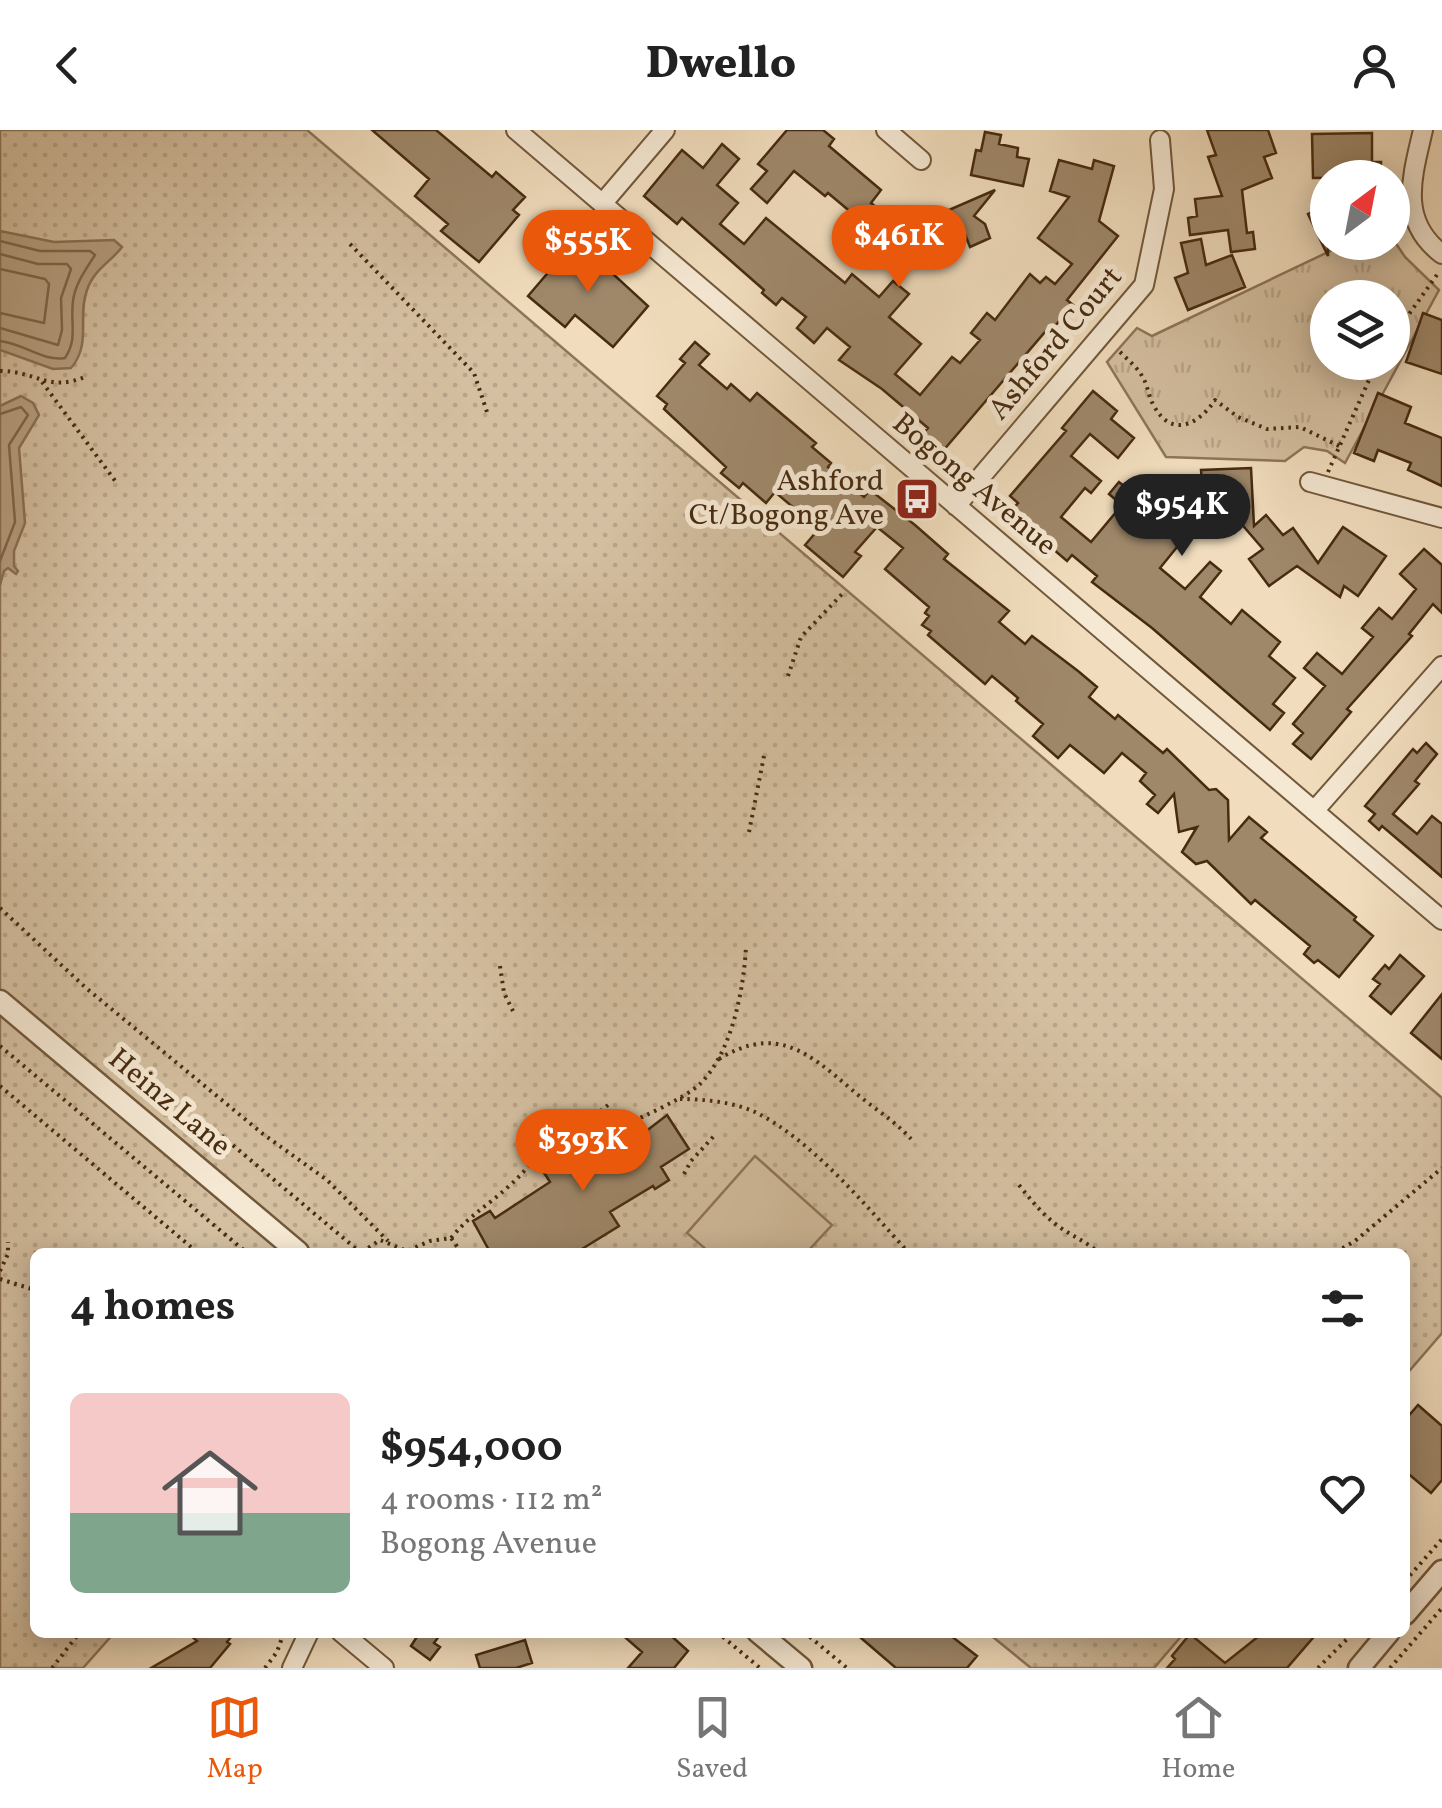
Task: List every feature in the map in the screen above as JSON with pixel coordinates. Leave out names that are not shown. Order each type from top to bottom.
[{"type":"street","name":"Bogong Avenue","points":[[516,130],[1442,920]]},
{"type":"street","points":[[602,204],[665,130]]},
{"type":"street","points":[[886,130],[921,160]]},
{"type":"street","points":[[1422,130],[1413,184],[1413,215],[1420,234],[1442,254]]},
{"type":"street","name":"Ashford Court","points":[[956,506],[1144,284],[1164,188],[1160,140]]},
{"type":"street","points":[[1316,484],[1442,518]]},
{"type":"street","points":[[1314,811],[1442,666]]},
{"type":"street","name":"Heinz Lane","points":[[0,1001],[293,1248]]},
{"type":"street","points":[[1410,1608],[1442,1572]]},
{"type":"street","points":[[292,1668],[306,1638]]},
{"type":"street","points":[[347,1638],[384,1668]]},
{"type":"street","points":[[765,1638],[801,1668]]},
{"type":"street","points":[[1359,1668],[1385,1638]]},
{"type":"path","points":[[350,244],[474,373],[487,412]]},
{"type":"path","points":[[1410,313],[1442,269]]},
{"type":"path","points":[[1120,352],[1140,372],[1161,416],[1171,422],[1198,422],[1215,400],[1267,429],[1300,427],[1339,446]]},
{"type":"path","points":[[0,371],[64,384],[87,376]]},
{"type":"path","points":[[1316,484],[1339,446],[1369,380]]},
{"type":"path","points":[[42,382],[116,482]]},
{"type":"path","points":[[788,676],[801,638],[845,591]]},
{"type":"path","points":[[748,832],[764,756]]},
{"type":"path","points":[[0,908],[86,988],[263,1134],[327,1180],[388,1242]]},
{"type":"path","points":[[575,1131],[623,1124],[700,1084],[716,1062],[735,1008],[746,946]]},
{"type":"path","points":[[500,966],[512,1012]]},
{"type":"path","points":[[716,1062],[755,1042],[781,1043],[834,1073],[911,1139]]},
{"type":"path","points":[[0,1046],[241,1248]]},
{"type":"path","points":[[0,1086],[191,1248]]},
{"type":"path","points":[[677,1099],[735,1105],[775,1124],[832,1172],[904,1248]]},
{"type":"path","points":[[415,1248],[451,1238],[474,1212],[510,1186],[534,1156],[608,1105]]},
{"type":"path","points":[[210,1126],[355,1248]]},
{"type":"path","points":[[684,1174],[690,1160],[714,1136]]},
{"type":"path","points":[[1343,1248],[1442,1168]]},
{"type":"path","points":[[1019,1185],[1046,1216],[1093,1248]]},
{"type":"path","points":[[451,1238],[458,1248]]},
{"type":"path","points":[[366,1248],[378,1240],[404,1248]]},
{"type":"path","points":[[0,1272],[8,1254],[8,1242]]},
{"type":"path","points":[[0,1279],[30,1288]]},
{"type":"path","points":[[1410,1575],[1442,1539]]},
{"type":"path","points":[[1390,1668],[1442,1608]]},
{"type":"path","points":[[52,1668],[75,1638]]},
{"type":"path","points":[[266,1668],[281,1638]]},
{"type":"path","points":[[724,1638],[760,1668]]},
{"type":"path","points":[[811,1638],[847,1668]]},
{"type":"path","points":[[1318,1668],[1348,1638]]},
{"type":"green space","points":[[0,130],[307,130],[1442,1098],[1442,1333],[1410,1370],[1410,1248],[30,1248],[30,1638],[110,1638],[83,1668],[0,1668]]},
{"type":"green space","points":[[1311,260],[1408,260],[1439,290],[1410,343],[1410,280],[1310,280],[1310,380],[1390,380],[1345,463],[1327,451],[1304,447],[1285,461],[1166,457],[1107,362],[1137,328],[1152,336]]},
{"type":"green space","points":[[755,1156],[832,1225],[811,1248],[704,1248],[687,1233]]},
{"type":"green space","points":[[994,1638],[1180,1638],[1154,1668],[1031,1668]]},
{"type":"water","points":[[0,231],[54,242],[114,240],[122,247],[98,271],[87,290],[83,340],[71,368],[53,369],[0,350]]},
{"type":"water","points":[[21,396],[33,403],[39,415],[19,448],[25,523],[14,551],[18,571],[4,571],[0,585],[0,406]]},
{"type":"building","points":[[372,130],[436,130],[492,177],[496,172],[525,197],[513,210],[519,215],[479,262],[441,231],[448,224],[415,196],[429,179]]},
{"type":"building","points":[[787,130],[823,130],[834,139],[829,146],[881,190],[871,203],[884,214],[871,229],[794,171],[767,203],[751,189],[767,171],[758,164]]},
{"type":"building","points":[[1207,130],[1268,130],[1276,153],[1264,157],[1272,178],[1242,190],[1247,233],[1253,232],[1255,249],[1231,252],[1228,230],[1190,235],[1188,218],[1197,216],[1195,199],[1222,196],[1208,157],[1216,155]]},
{"type":"building","points":[[985,132],[1001,135],[999,144],[1018,148],[1017,157],[1029,159],[1023,186],[971,175]]},
{"type":"building","points":[[1372,133],[1372,160],[1313,160],[1312,134]]},
{"type":"building","points":[[722,144],[739,159],[717,185],[738,203],[720,224],[744,244],[766,218],[845,283],[852,274],[879,297],[893,281],[909,294],[889,317],[921,344],[895,374],[920,395],[952,357],[960,363],[980,340],[971,333],[987,313],[995,320],[1030,274],[1040,283],[1046,277],[1055,284],[1072,264],[1038,238],[1069,197],[1050,191],[1059,160],[1092,169],[1094,160],[1114,166],[1099,221],[1118,236],[1067,300],[1073,305],[1054,327],[1051,325],[942,452],[922,435],[928,428],[882,389],[839,360],[850,347],[827,328],[814,343],[797,328],[806,317],[782,298],[776,305],[682,218],[677,224],[644,196],[682,150],[703,168]]},
{"type":"building","points":[[995,190],[974,216],[985,224],[990,238],[970,247],[965,234],[923,250],[926,265],[901,271],[890,225],[932,211],[933,217]]},
{"type":"building","points":[[1201,239],[1206,265],[1232,255],[1245,287],[1188,310],[1175,278],[1188,273],[1181,243]]},
{"type":"building","points":[[576,240],[648,306],[613,347],[575,315],[565,327],[528,296]]},
{"type":"building","points":[[1423,313],[1442,320],[1442,374],[1410,363],[1410,350]]},
{"type":"building","points":[[695,342],[709,354],[699,365],[727,389],[731,384],[750,401],[757,393],[816,443],[812,447],[831,463],[828,467],[864,497],[870,490],[915,525],[948,554],[944,559],[1009,611],[999,622],[1025,644],[1032,636],[1078,671],[1097,687],[1089,697],[1115,719],[1118,715],[1163,753],[1167,749],[1209,790],[1216,789],[1228,800],[1229,840],[1249,817],[1267,832],[1261,838],[1356,917],[1354,920],[1373,936],[1339,977],[1318,960],[1314,963],[1304,954],[1310,946],[1255,900],[1251,904],[1207,861],[1196,864],[1182,852],[1197,827],[1179,832],[1174,794],[1158,813],[1147,804],[1155,795],[1140,781],[1146,773],[1122,753],[1104,773],[1070,745],[1058,758],[1033,736],[1043,724],[1016,701],[1018,698],[992,676],[985,684],[928,635],[931,631],[922,625],[929,616],[925,613],[929,607],[885,569],[903,548],[877,527],[855,552],[861,556],[843,577],[805,545],[817,531],[801,514],[775,492],[766,503],[743,483],[739,488],[721,473],[726,467],[664,409],[667,404],[657,396],[685,363],[680,359]]},
{"type":"building","points":[[1093,391],[1117,411],[1111,419],[1134,438],[1118,458],[1090,434],[1071,456],[1101,481],[1091,493],[1085,488],[1061,517],[1091,542],[1122,505],[1109,494],[1119,482],[1169,524],[1202,483],[1201,470],[1251,468],[1254,526],[1266,515],[1283,535],[1293,528],[1318,563],[1343,527],[1386,556],[1358,596],[1344,586],[1340,597],[1297,566],[1269,586],[1249,559],[1263,549],[1238,520],[1233,520],[1233,514],[1203,515],[1160,568],[1185,589],[1210,562],[1221,571],[1200,597],[1231,624],[1242,610],[1280,642],[1269,656],[1295,678],[1273,704],[1284,713],[1270,730],[1092,582],[1097,576],[1072,555],[1067,561],[1010,512],[1018,503],[1010,496],[1066,431],[1062,428]]},
{"type":"building","points":[[1378,393],[1411,407],[1405,423],[1442,438],[1442,486],[1408,470],[1411,463],[1378,450],[1374,461],[1354,453]]},
{"type":"building","points":[[1424,549],[1442,565],[1442,613],[1433,604],[1409,634],[1412,636],[1347,709],[1351,712],[1311,759],[1293,744],[1303,733],[1293,724],[1325,686],[1304,668],[1317,653],[1342,674],[1373,637],[1362,628],[1379,608],[1392,619],[1416,589],[1400,574]]},
{"type":"building","points":[[1426,743],[1437,754],[1415,781],[1419,784],[1393,814],[1417,834],[1432,816],[1442,824],[1442,877],[1382,826],[1379,830],[1369,821],[1375,814],[1365,806],[1413,749],[1417,753]]},
{"type":"building","points":[[1400,955],[1424,976],[1391,1014],[1370,996],[1380,984],[1373,979],[1385,965],[1389,969]]},
{"type":"building","points":[[1442,994],[1442,1059],[1411,1033]]},
{"type":"building","points":[[667,1115],[689,1149],[661,1167],[669,1180],[610,1212],[619,1226],[583,1248],[488,1248],[473,1221],[490,1211],[495,1218],[550,1182],[543,1171],[596,1135],[608,1153],[620,1145],[623,1149]]},
{"type":"building","points":[[1418,1405],[1442,1426],[1442,1480],[1431,1493],[1410,1475],[1410,1414]]},
{"type":"building","points":[[194,1638],[230,1638],[227,1642],[230,1644],[210,1668],[151,1668],[197,1641]]},
{"type":"building","points":[[416,1638],[438,1638],[434,1643],[440,1647],[430,1660],[411,1646]]},
{"type":"building","points":[[626,1638],[674,1638],[688,1651],[674,1668],[628,1668],[642,1652]]},
{"type":"building","points":[[861,1638],[954,1638],[977,1656],[967,1668],[896,1668]]},
{"type":"building","points":[[1187,1638],[1195,1638],[1225,1663],[1256,1638],[1313,1638],[1287,1668],[1167,1668]]},
{"type":"building","points":[[525,1640],[532,1663],[516,1668],[480,1668],[476,1655]]},
{"type":"place","name":"Ashford Ct/Bogong Ave","points":[[917,499]]}]
